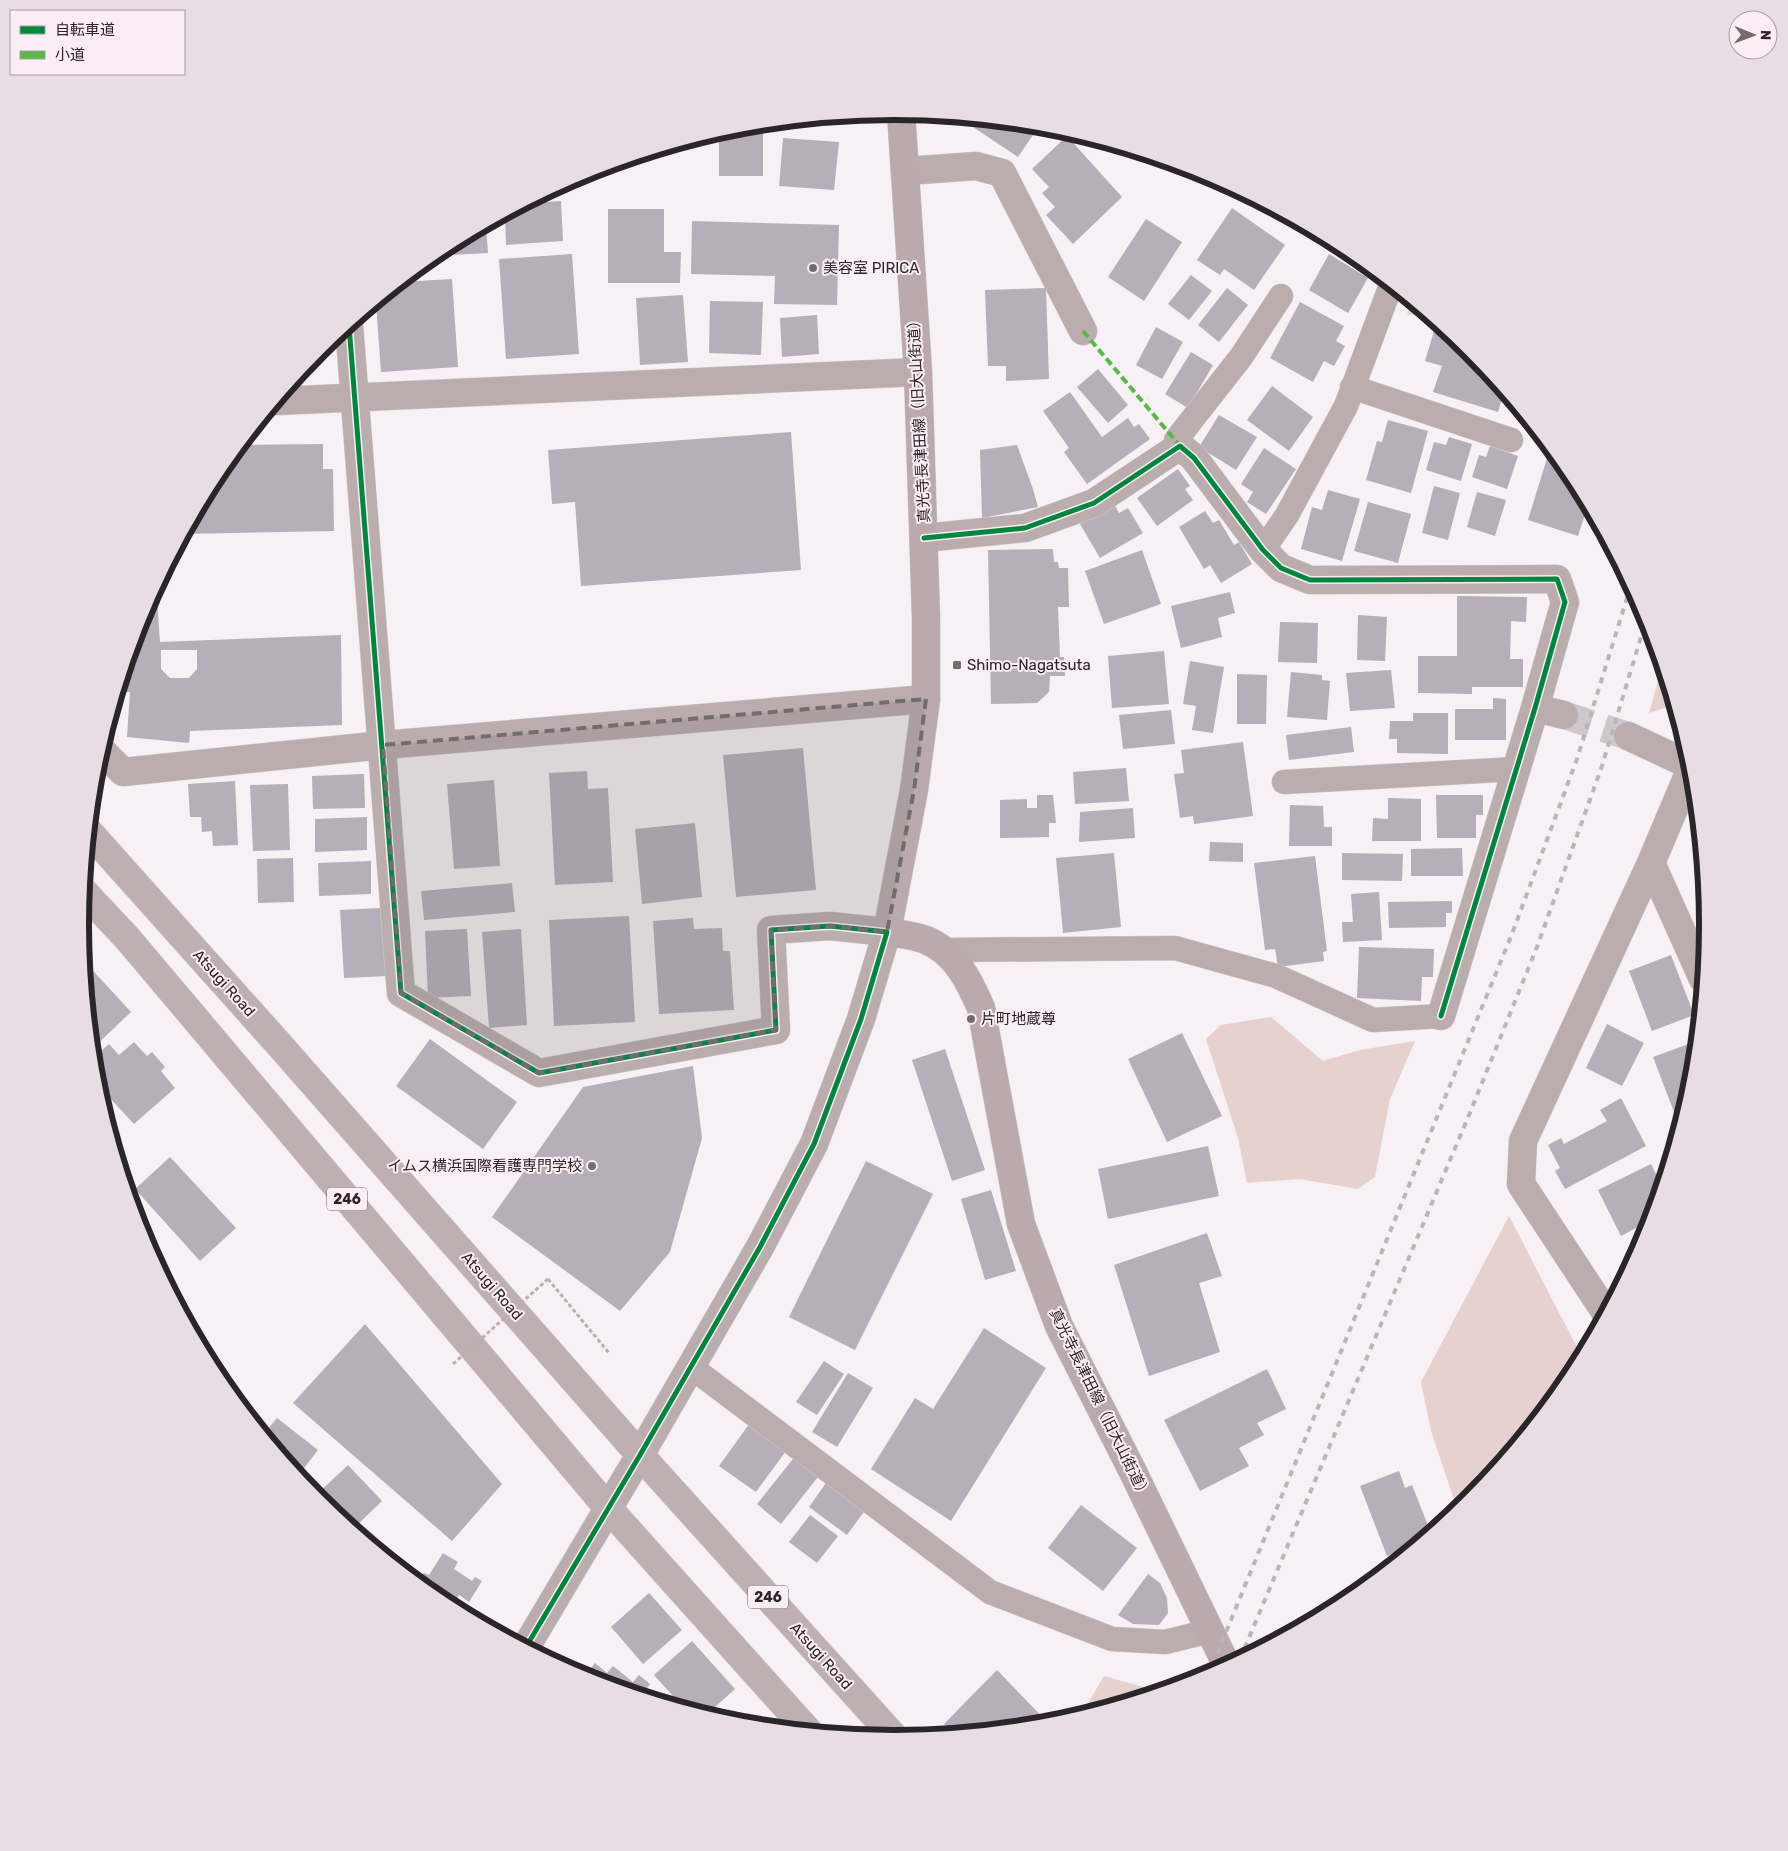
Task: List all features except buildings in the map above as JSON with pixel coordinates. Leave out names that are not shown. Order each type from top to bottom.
[{"type":"highway","name":"Atsugi Road","points":[[94,838],[640,1455],[889,1731]]},
{"type":"highway","name":"246","points":[[90,898],[128,939],[608,1508],[803,1725]]},
{"type":"main road","name":"真光寺長津田線（旧大山街道）","points":[[902,120],[918,372],[926,618],[926,698],[914,790],[887,932],[924,939],[945,950],[967,977],[981,1008],[1021,1224],[1059,1326],[1133,1472],[1224,1659]]},
{"type":"street","points":[[906,170],[976,166],[1002,173],[1083,330]]},
{"type":"street","points":[[350,333],[402,993],[539,1073],[776,1030],[771,930],[830,926],[887,932],[861,1019],[814,1144],[760,1247],[528,1643]]},
{"type":"street","points":[[284,401],[918,372]]},
{"type":"street","points":[[924,538],[1025,528],[1094,503],[1180,446],[1194,458],[1264,550],[1281,568],[1310,580],[1557,579],[1565,602],[1535,708],[1441,1016]]},
{"type":"street","points":[[107,756],[123,772],[383,745],[926,698]]},
{"type":"street","points":[[1535,708],[1564,715]]},
{"type":"street","points":[[1628,736],[1682,762]]},
{"type":"street","points":[[1603,1307],[1521,1184],[1524,1141],[1651,863],[1686,780]]},
{"type":"street","points":[[1651,863],[1698,968]]},
{"type":"lane","points":[[1264,550],[1287,515],[1346,406],[1388,290]]},
{"type":"lane","points":[[1176,440],[1241,357],[1281,296]]},
{"type":"lane","points":[[1352,387],[1511,440]]},
{"type":"lane","points":[[1284,782],[1516,768]]},
{"type":"lane","points":[[945,950],[1175,948],[1276,976],[1373,1020],[1441,1016]]},
{"type":"lane","points":[[691,1367],[990,1592],[1112,1639],[1165,1642],[1210,1630]]},
{"type":"path","points":[[453,1364],[548,1279],[609,1353]]},
{"type":"highlighted area","points":[[926,699],[914,790],[887,932],[830,926],[771,930],[776,1030],[539,1073],[401,993],[383,745]]},
{"type":"shaded area","points":[[1410,308],[1420,316],[1407,314]]},
{"type":"shaded area","points":[[1660,676],[1669,707],[1649,713]]},
{"type":"shaded area","points":[[1271,1017],[1323,1061],[1360,1050],[1415,1041],[1390,1099],[1375,1177],[1358,1189],[1300,1179],[1247,1183],[1238,1138],[1206,1039],[1221,1025]]},
{"type":"shaded area","points":[[1509,1216],[1578,1349],[1564,1373],[1533,1416],[1499,1456],[1455,1502],[1431,1431],[1421,1382]]},
{"type":"shaded area","points":[[1104,1676],[1150,1689],[1102,1703],[1086,1707]]},
{"type":"tunnel","points":[[1564,715],[1628,736]]},
{"type":"railway","points":[[1213,1664],[1512,934],[1577,759],[1628,595]]},
{"type":"railway","points":[[1243,1651],[1469,1115],[1537,947],[1602,766],[1643,630]]},
{"type":"marked path","points":[[1083,331],[1180,446]]},
{"type":"cycle path","points":[[350,333],[401,993],[539,1073],[776,1030],[771,930],[830,926],[887,932],[861,1019],[814,1144],[760,1247],[528,1643]]},
{"type":"cycle path","points":[[924,538],[1025,528],[1094,503],[1180,446],[1194,458],[1263,550],[1281,568],[1310,580],[1557,579],[1565,602],[1535,708],[1441,1016]]},
{"type":"place","name":"美容室 PIRICA","points":[[813,268]]},
{"type":"place","name":"Shimo-Nagatsuta","points":[[957,665]]},
{"type":"place","name":"片町地蔵尊","points":[[971,1019]]},
{"type":"place","name":"イムス横浜国際看護専門学校","points":[[592,1166]]}]
